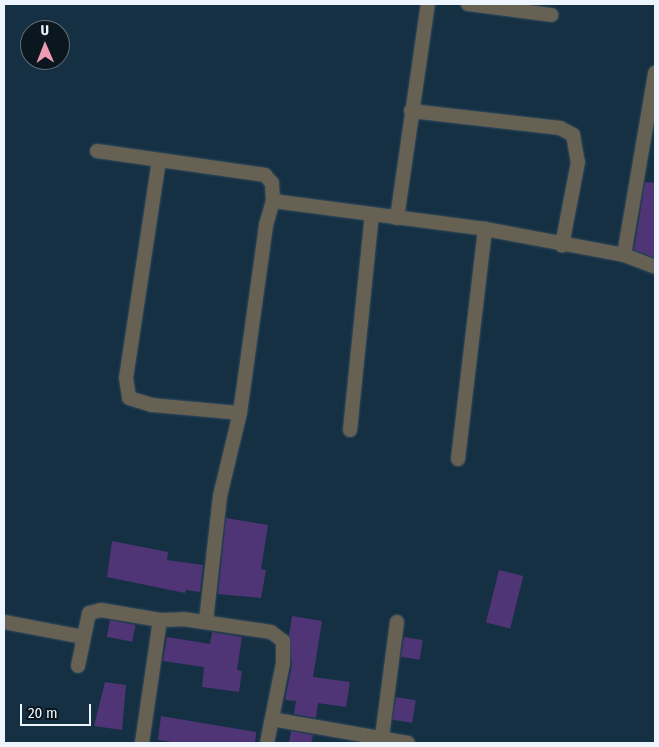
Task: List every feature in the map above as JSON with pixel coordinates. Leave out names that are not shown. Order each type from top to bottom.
[{"type":"street","points":[[397,218],[428,4]]},
{"type":"street","points":[[468,4],[551,15]]},
{"type":"street","points":[[624,255],[655,74]]},
{"type":"street","points":[[411,111],[560,128],[573,135],[578,162],[562,245]]},
{"type":"street","points":[[97,151],[265,174],[272,183],[273,201],[266,226],[240,413],[220,496],[206,621]]},
{"type":"street","points":[[159,160],[126,378],[129,398],[152,405],[240,413]]},
{"type":"street","points":[[273,201],[485,229],[562,245],[624,255],[655,267]]},
{"type":"street","points":[[350,430],[372,214]]},
{"type":"street","points":[[458,459],[485,229]]},
{"type":"street","points":[[78,666],[86,617],[94,611],[160,620],[206,621],[271,632],[283,642],[283,663],[267,743]]},
{"type":"street","points":[[142,743],[160,620]]},
{"type":"street","points":[[4,622],[83,638]]},
{"type":"street","points":[[382,736],[397,622]]},
{"type":"street","points":[[272,719],[382,736],[408,743]]},
{"type":"building","points":[[645,182],[655,183],[655,258],[634,250]]},
{"type":"building","points":[[226,518],[268,525],[261,569],[266,570],[261,598],[218,594]]},
{"type":"building","points":[[112,541],[168,552],[167,560],[203,565],[200,592],[186,590],[185,593],[107,577]]},
{"type":"building","points":[[499,570],[523,576],[510,628],[486,622]]},
{"type":"building","points":[[292,616],[322,621],[313,677],[350,682],[346,707],[318,703],[316,718],[294,714],[296,701],[285,700],[292,665],[289,635]]},
{"type":"building","points":[[110,620],[136,625],[132,642],[107,637]]},
{"type":"building","points":[[212,632],[242,637],[237,670],[242,671],[239,692],[202,687],[204,667],[163,661],[167,637],[210,644]]},
{"type":"building","points":[[404,637],[423,640],[420,660],[401,657]]},
{"type":"building","points":[[105,682],[126,685],[122,730],[94,726]]},
{"type":"building","points":[[396,697],[416,700],[412,723],[392,720]]},
{"type":"building","points":[[161,716],[256,732],[255,743],[179,743],[158,740]]},
{"type":"building","points":[[291,731],[313,735],[311,743],[289,743]]}]
